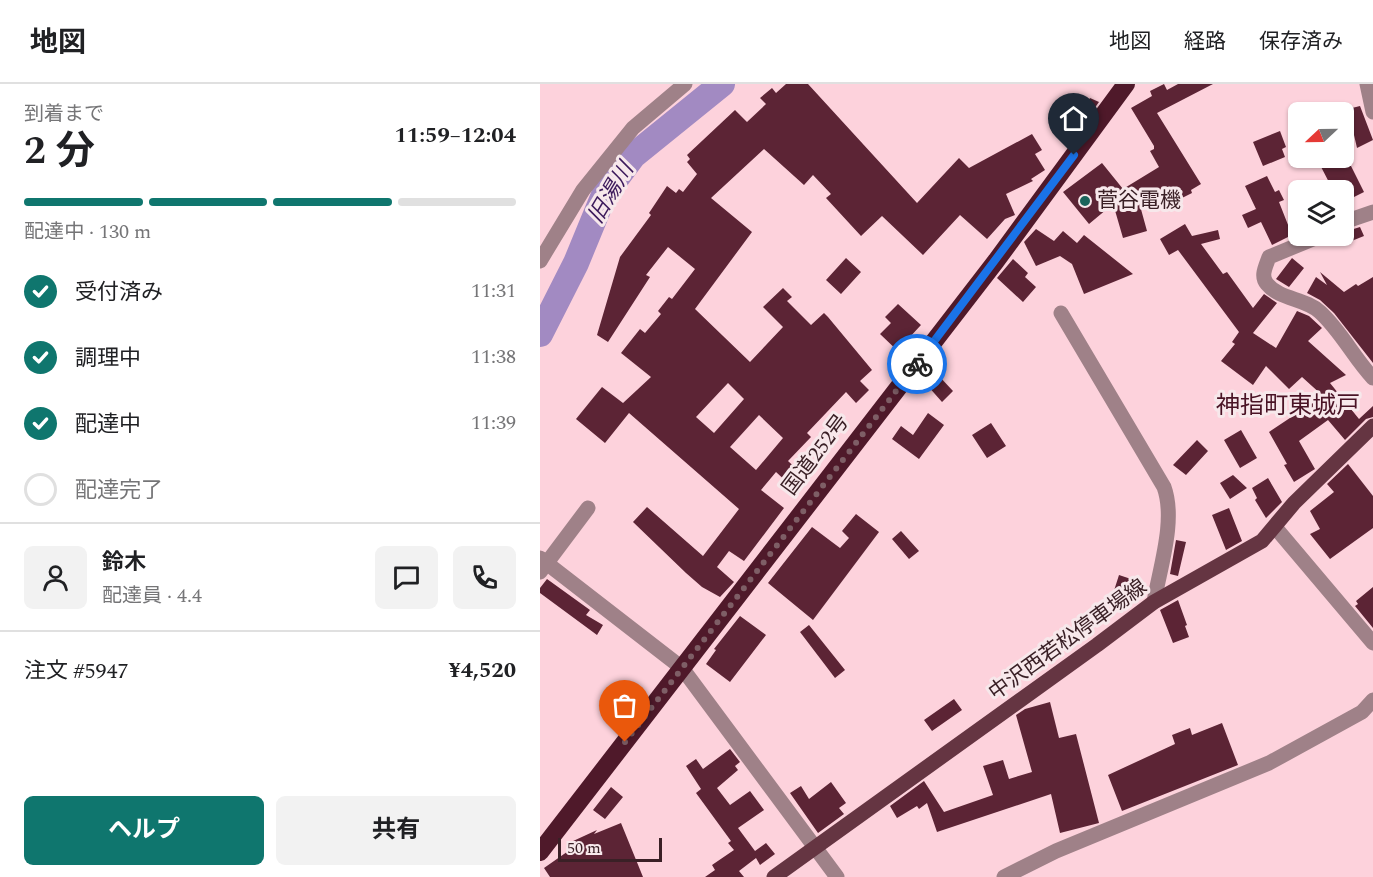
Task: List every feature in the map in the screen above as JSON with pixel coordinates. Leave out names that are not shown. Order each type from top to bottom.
[{"type":"highway","name":"国道252号","points":[[540,852],[989,270],[1126,84]]},
{"type":"main road","name":"中沢西若松停車場線","points":[[774,877],[1154,602],[1262,541],[1322,474],[1373,426]]},
{"type":"street","points":[[540,261],[583,190],[626,137],[685,84]]},
{"type":"street","points":[[1367,84],[1373,112]]},
{"type":"street","points":[[1354,219],[1373,212]]},
{"type":"street","points":[[1296,246],[1269,257],[1264,271],[1264,279],[1268,286],[1279,293],[1299,299],[1321,312],[1373,378]]},
{"type":"street","points":[[1061,313],[1164,487],[1168,499],[1170,519],[1154,602]]},
{"type":"street","points":[[588,508],[542,565],[682,668],[837,877]]},
{"type":"street","points":[[1275,527],[1373,642]]},
{"type":"street","points":[[1004,877],[1056,850],[1269,763],[1362,712],[1373,700]]},
{"type":"building","points":[[786,84],[808,84],[917,203],[959,158],[969,168],[1032,134],[1042,150],[1035,154],[1045,170],[1031,179],[1033,181],[1006,194],[1015,215],[1005,219],[987,239],[960,215],[923,255],[882,216],[861,236],[826,198],[831,194],[813,175],[804,185],[764,149],[711,198],[752,232],[695,309],[750,362],[783,327],[763,307],[783,288],[792,297],[787,301],[811,325],[824,313],[872,370],[860,381],[869,390],[856,403],[846,392],[807,433],[811,437],[788,461],[800,472],[789,484],[776,472],[761,490],[784,508],[744,561],[729,551],[717,567],[734,582],[720,597],[702,587],[633,522],[647,507],[703,556],[739,509],[629,413],[605,443],[576,419],[602,387],[623,403],[651,377],[621,353],[640,329],[645,333],[661,314],[658,311],[669,297],[672,299],[695,269],[668,247],[646,275],[650,277],[608,342],[597,335],[620,257],[651,215],[649,213],[667,186],[676,193],[679,189],[683,192],[697,174],[687,162],[690,159],[687,155],[735,110],[747,122],[766,104],[760,98],[772,88],[776,93]],"holes":[[[728,383],[744,399],[714,433],[696,417]],[[759,415],[783,438],[756,470],[730,447]]]},
{"type":"building","points":[[1164,84],[1167,90],[1178,84],[1213,84],[1157,113],[1201,184],[1191,190],[1192,193],[1182,198],[1180,194],[1168,201],[1161,189],[1139,202],[1147,231],[1123,238],[1114,207],[1109,211],[1107,209],[1089,224],[1063,192],[1102,163],[1123,189],[1159,167],[1150,151],[1154,149],[1154,146],[1131,108],[1152,96],[1150,91]]},
{"type":"building","points":[[1080,97],[1087,103],[1090,98],[1099,102],[1070,142],[1055,130]]},
{"type":"building","points":[[1360,106],[1373,140],[1357,148],[1354,135],[1354,108]]},
{"type":"building","points":[[1280,131],[1286,147],[1282,149],[1285,157],[1263,166],[1253,142]]},
{"type":"building","points":[[1322,168],[1352,168],[1364,192],[1354,197],[1354,180],[1328,180]]},
{"type":"building","points":[[1267,176],[1275,192],[1279,190],[1284,200],[1279,202],[1288,225],[1288,237],[1272,245],[1261,222],[1248,228],[1242,215],[1256,209],[1245,186]]},
{"type":"building","points":[[1185,224],[1192,236],[1218,230],[1220,239],[1201,244],[1223,274],[1227,272],[1253,308],[1264,294],[1277,303],[1253,333],[1276,348],[1297,311],[1309,316],[1322,328],[1308,341],[1346,375],[1330,383],[1359,419],[1373,406],[1373,417],[1366,419],[1345,440],[1328,420],[1299,441],[1315,469],[1294,482],[1269,432],[1323,396],[1302,377],[1289,389],[1266,366],[1253,385],[1221,361],[1235,344],[1232,342],[1239,332],[1178,250],[1169,255],[1160,239]]},
{"type":"building","points":[[1360,227],[1364,236],[1354,240],[1354,229]]},
{"type":"building","points":[[1036,229],[1054,241],[1063,231],[1077,243],[1084,235],[1133,274],[1084,294],[1072,264],[1060,256],[1036,266],[1024,242]]},
{"type":"building","points":[[846,258],[861,272],[841,294],[826,280]]},
{"type":"building","points":[[1292,258],[1304,268],[1289,287],[1276,279]]},
{"type":"building","points":[[1013,259],[1028,273],[1025,277],[1036,287],[1023,302],[997,278]]},
{"type":"building","points":[[1320,272],[1344,292],[1373,277],[1373,363],[1334,313],[1320,300],[1307,293],[1316,277],[1327,285]]},
{"type":"building","points":[[898,304],[921,325],[908,339],[913,343],[902,355],[880,334],[891,323],[885,317]]},
{"type":"building","points":[[938,375],[953,391],[942,402],[927,385]]},
{"type":"building","points":[[928,413],[944,425],[919,459],[892,439],[901,426],[913,435]]},
{"type":"building","points":[[991,423],[1006,446],[987,458],[972,435]]},
{"type":"building","points":[[1241,430],[1257,458],[1240,468],[1224,440]]},
{"type":"building","points":[[1197,440],[1208,451],[1186,475],[1173,465]]},
{"type":"building","points":[[1348,464],[1373,496],[1373,528],[1330,559],[1310,534],[1320,529],[1310,511],[1334,492],[1327,484]]},
{"type":"building","points":[[1233,475],[1247,488],[1230,499],[1220,483]]},
{"type":"building","points":[[1268,478],[1282,502],[1266,518],[1255,500],[1257,498],[1252,488]]},
{"type":"building","points":[[1229,508],[1242,541],[1226,550],[1212,515]]},
{"type":"building","points":[[856,514],[879,532],[813,620],[768,583],[812,527],[840,548],[849,538],[842,531]]},
{"type":"building","points":[[901,531],[919,551],[909,559],[892,539]]},
{"type":"building","points":[[1176,540],[1186,542],[1178,576],[1170,574]]},
{"type":"building","points":[[1119,575],[1137,581],[1129,606],[1111,600]]},
{"type":"building","points":[[547,579],[590,610],[586,615],[603,625],[597,635],[540,593],[540,588]]},
{"type":"building","points":[[1373,587],[1373,628],[1355,606],[1358,604],[1356,601]]},
{"type":"building","points":[[1178,600],[1189,637],[1173,643],[1160,610]]},
{"type":"building","points":[[740,616],[766,635],[730,682],[706,664],[716,650],[714,649]]},
{"type":"building","points":[[809,625],[845,670],[835,678],[800,632]]},
{"type":"building","points":[[954,699],[962,710],[932,731],[924,720]]},
{"type":"building","points":[[1050,702],[1059,738],[1076,734],[1099,823],[1060,833],[1051,794],[937,832],[927,803],[897,818],[890,806],[924,781],[944,812],[993,795],[983,766],[1003,760],[1009,779],[1032,772],[1016,715],[1025,709]]},
{"type":"building","points":[[1222,723],[1238,765],[1122,811],[1108,775],[1175,744],[1172,735],[1190,728],[1192,735]]},
{"type":"building","points":[[730,749],[740,762],[735,766],[738,770],[717,788],[730,805],[750,791],[764,810],[738,828],[755,851],[766,843],[775,854],[760,865],[756,858],[739,871],[744,877],[705,877],[715,870],[712,865],[734,850],[728,843],[731,841],[696,793],[701,789],[686,766],[696,759],[703,769]]},
{"type":"building","points":[[831,782],[846,803],[839,808],[844,814],[818,833],[790,793],[801,786],[809,799]]},
{"type":"building","points":[[611,787],[623,797],[605,819],[593,810]]},
{"type":"building","points":[[621,823],[643,877],[550,877],[544,868],[574,847],[571,842],[597,830],[594,834]]},
{"type":"waterway","name":"旧湯川","points":[[540,334],[576,263],[604,195],[633,156],[722,84]]},
{"type":"way so far","points":[[625,742],[917,364]]},
{"type":"place","name":"菅谷電機","points":[[1085,201]]},
{"type":"district","name":"神指町東城戸","points":[[1288,406]]},
{"type":"route","points":[[917,364],[1074,155]]}]
